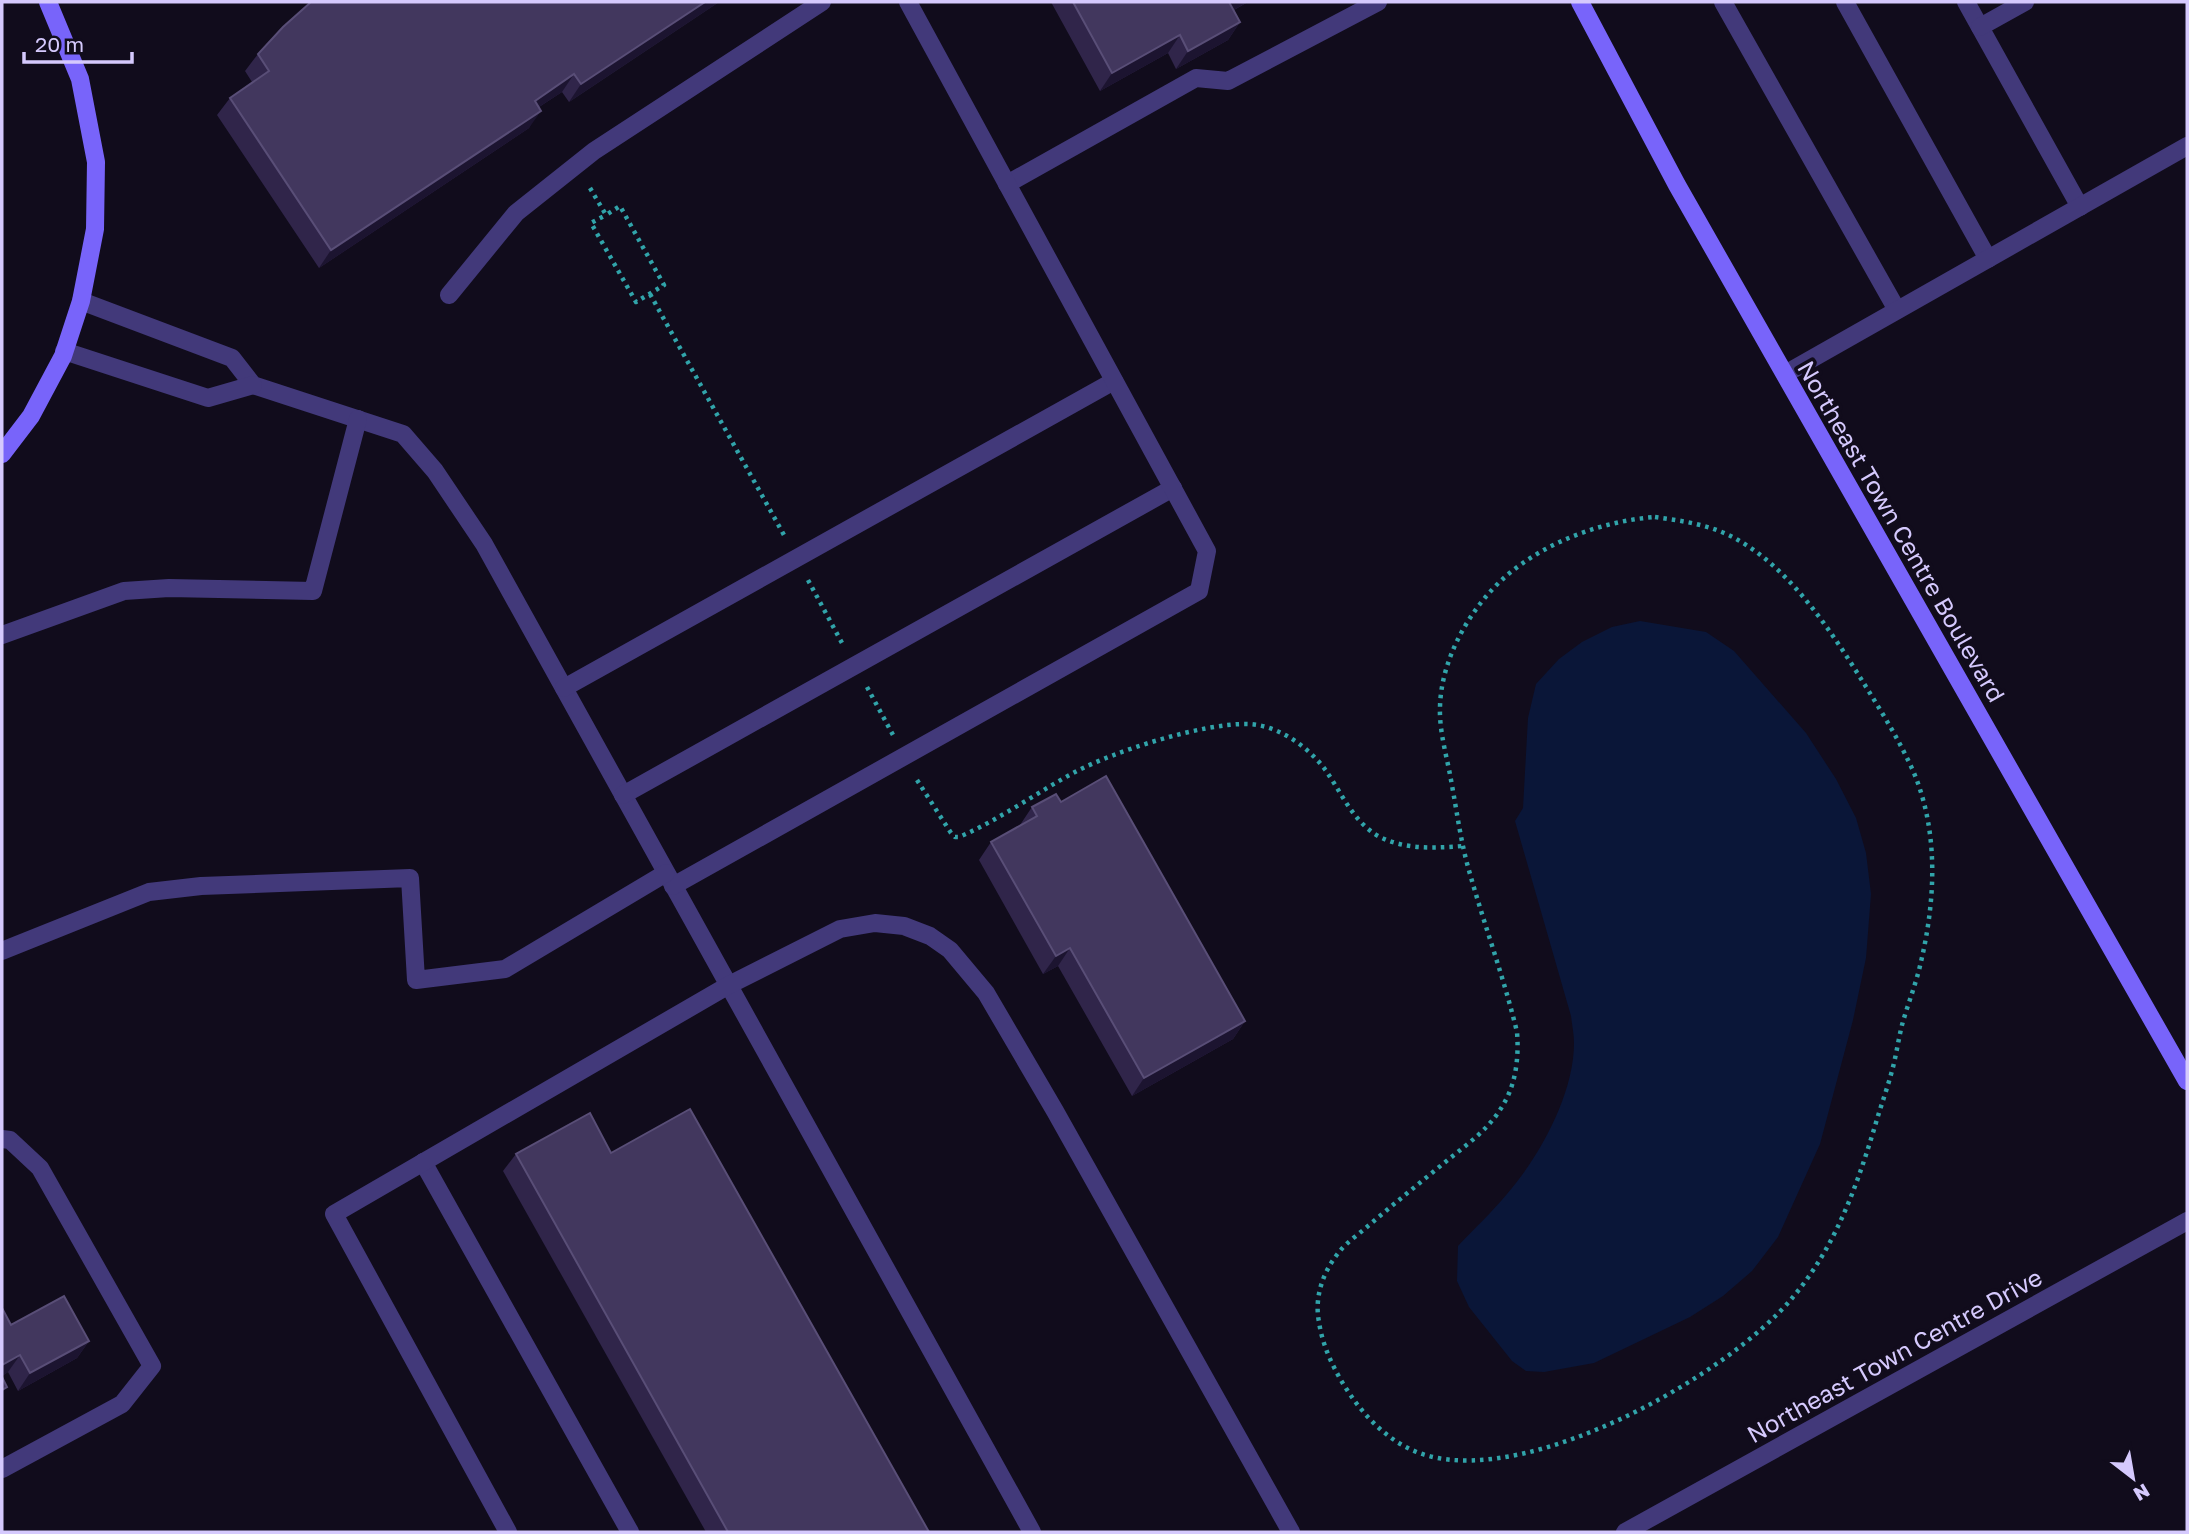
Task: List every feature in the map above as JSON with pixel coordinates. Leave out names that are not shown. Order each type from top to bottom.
[{"type":"street","points":[[2,454],[31,416],[64,351],[81,301],[94,229],[96,162],[79,79],[48,2]]},
{"type":"street","points":[[449,295],[516,213],[594,151],[822,2]]},
{"type":"street","points":[[2,951],[149,892],[201,886],[411,878],[416,980],[505,969],[1199,591],[1207,551],[908,2]]},
{"type":"street","points":[[1007,184],[1196,78],[1228,81],[1378,2]]},
{"type":"street","name":"Northeast Town Centre Boulevard","points":[[1580,2],[1677,185],[2187,1081]]},
{"type":"street","points":[[1723,2],[1897,310]]},
{"type":"street","points":[[1845,2],[1988,259]]},
{"type":"street","points":[[1966,2],[2080,206]]},
{"type":"street","points":[[1980,27],[2025,2]]},
{"type":"street","points":[[1785,374],[2187,146]]},
{"type":"street","points":[[81,301],[232,358],[253,385]]},
{"type":"street","points":[[64,351],[208,398],[253,385],[402,434],[435,471],[484,544],[1032,1532]]},
{"type":"street","points":[[564,688],[1114,381]]},
{"type":"street","points":[[2,635],[124,592],[169,588],[313,591],[358,419]]},
{"type":"street","points":[[623,795],[1173,488]]},
{"type":"street","points":[[508,1532],[334,1214],[729,985],[840,929],[875,923],[904,926],[930,936],[950,950],[971,973],[993,1004],[1291,1532]]},
{"type":"street","points":[[2,1139],[10,1140],[40,1168],[152,1366],[122,1404],[2,1469]]},
{"type":"street","points":[[423,1162],[630,1532]]},
{"type":"street","name":"Northeast Town Centre Drive","points":[[1625,1532],[2187,1221]]},
{"type":"path","points":[[590,187],[606,215]]},
{"type":"path","points":[[620,206],[664,285],[650,294],[636,302],[591,223],[620,206]]},
{"type":"path","points":[[650,294],[784,536]]},
{"type":"path","points":[[1655,517],[1702,525],[1742,542],[1783,576],[1806,600],[1852,664],[1891,728],[1914,774],[1926,814],[1933,873],[1928,925],[1920,965],[1901,1027],[1895,1062],[1861,1171],[1835,1234],[1817,1265],[1792,1298],[1761,1328],[1721,1360],[1638,1411],[1555,1446],[1525,1454],[1470,1461],[1436,1458],[1408,1448],[1387,1436],[1369,1419],[1346,1388],[1327,1351],[1318,1321],[1320,1285],[1339,1252],[1475,1139],[1506,1102],[1512,1086],[1518,1047],[1517,1032],[1464,846],[1440,708],[1449,664],[1461,635],[1488,594],[1525,559],[1549,546],[1593,530],[1634,519],[1655,517]]},
{"type":"path","points":[[808,580],[846,650]]},
{"type":"path","points":[[866,684],[898,745]]},
{"type":"path","points":[[917,780],[951,833],[959,837],[1078,771],[1149,743],[1209,728],[1247,724],[1264,726],[1295,741],[1309,752],[1322,766],[1354,813],[1366,827],[1380,837],[1415,847],[1464,846]]},
{"type":"water","points":[[1640,621],[1706,632],[1734,651],[1806,733],[1836,779],[1856,818],[1866,853],[1871,894],[1866,958],[1853,1020],[1820,1144],[1778,1237],[1752,1271],[1723,1296],[1690,1317],[1594,1363],[1544,1372],[1526,1371],[1512,1361],[1469,1307],[1457,1281],[1458,1246],[1501,1201],[1543,1143],[1562,1103],[1572,1063],[1574,1040],[1571,1016],[1515,821],[1523,808],[1528,718],[1536,684],[1559,659],[1582,642],[1612,627]]},
{"type":"building","points":[[311,2],[705,2],[581,84],[574,74],[535,101],[541,111],[331,250],[230,98],[269,71],[258,54]]},
{"type":"building","points":[[1073,2],[1229,2],[1240,22],[1188,51],[1180,35],[1112,73]]},
{"type":"building","points":[[1106,776],[1245,1021],[1144,1078],[1070,948],[1056,956],[991,842],[1037,816],[1032,807],[1056,794],[1061,802]]},
{"type":"building","points":[[690,1109],[929,1532],[728,1532],[516,1154],[590,1113],[611,1153]]},
{"type":"building","points":[[64,1296],[89,1341],[30,1373],[20,1355],[2,1365],[2,1308],[11,1325]]},
{"type":"building","points":[[2,1377],[7,1387],[2,1390]]}]
